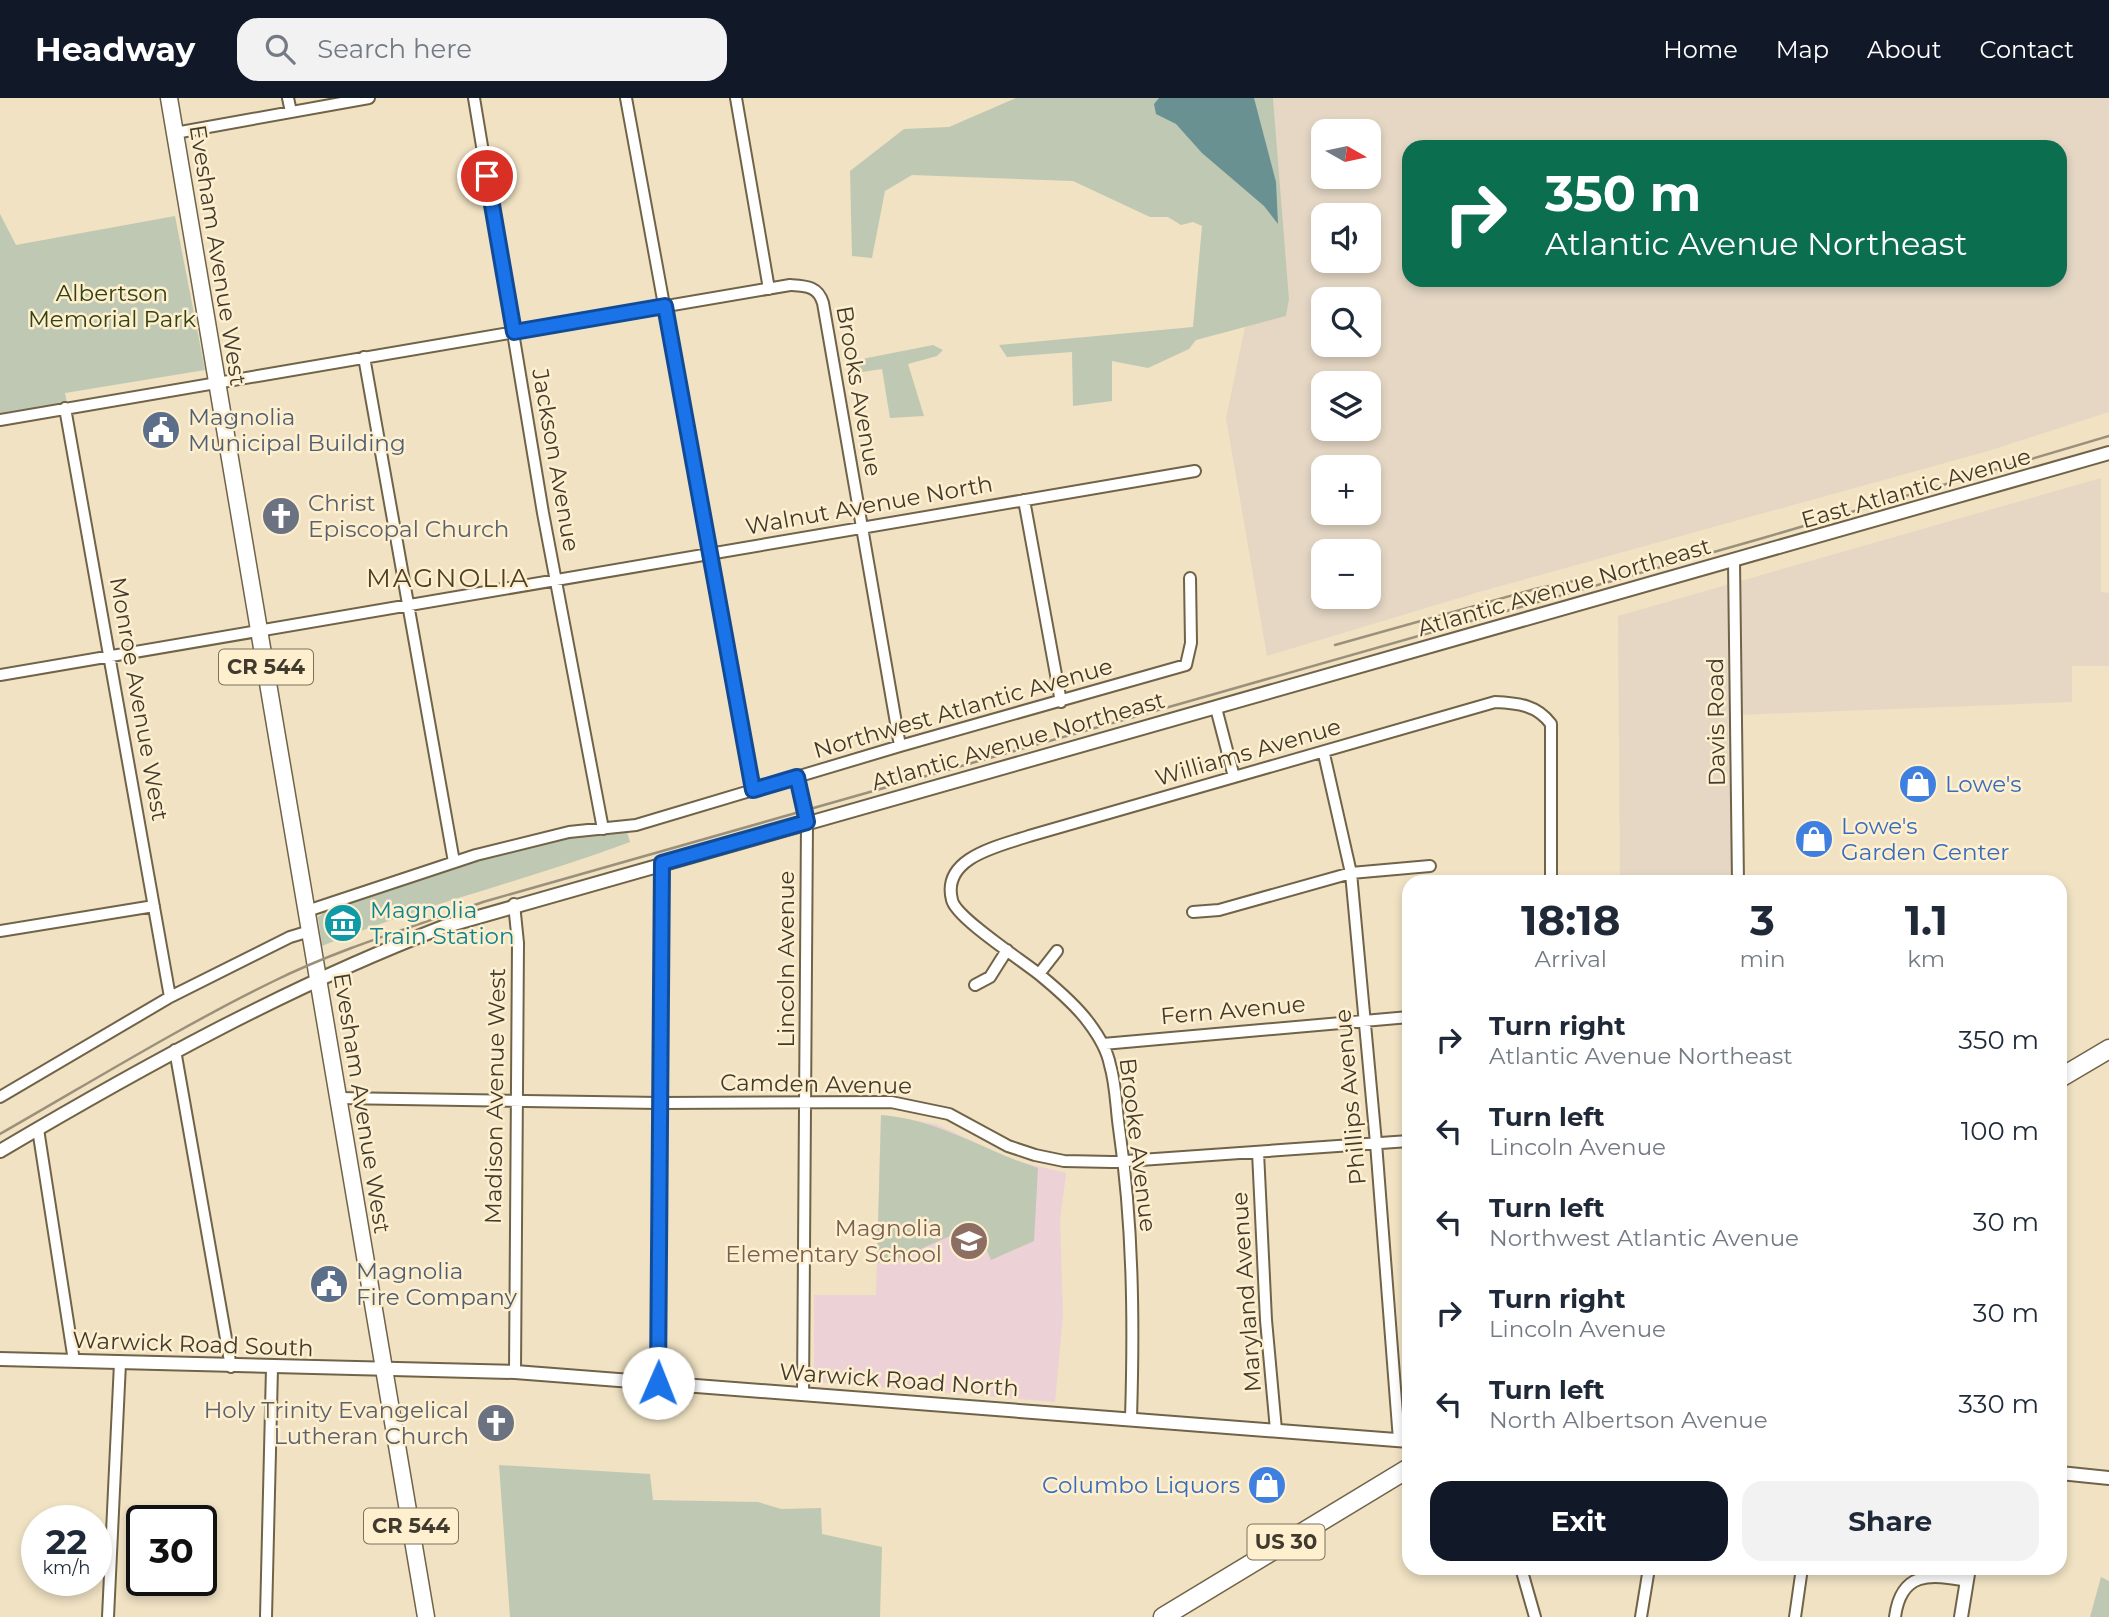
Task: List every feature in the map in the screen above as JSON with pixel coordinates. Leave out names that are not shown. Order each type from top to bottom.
[{"type":"highway","points":[[2067,1074],[2109,1049]]},
{"type":"highway","name":"US 30","points":[[1166,1616],[1402,1472]]},
{"type":"main road","name":"Evesham Avenue West","points":[[169,98],[215,383],[260,630],[385,1370]]},
{"type":"main road","name":"CR 544","points":[[385,1370],[426,1617]]},
{"type":"street","points":[[288,98],[290,113]]},
{"type":"street","points":[[175,133],[369,98]]},
{"type":"street","name":"Jackson Avenue","points":[[474,98],[555,580],[603,829]]},
{"type":"street","points":[[626,98],[753,790]]},
{"type":"street","points":[[0,419],[769,289],[736,98]]},
{"type":"street","name":"Brooks Avenue","points":[[769,289],[805,286],[818,292],[823,303],[900,746]]},
{"type":"street","points":[[364,357],[454,862]]},
{"type":"street","name":"Monroe Avenue West","points":[[65,408],[170,997]]},
{"type":"street","name":"East Atlantic Avenue","points":[[1734,561],[2109,453]]},
{"type":"street","name":"Walnut Avenue North","points":[[0,675],[1195,471]]},
{"type":"street","points":[[1024,500],[1061,702]]},
{"type":"street","name":"Atlantic Avenue Northeast","points":[[0,1151],[175,1050],[318,978],[443,927],[514,904],[1734,561]]},
{"type":"street","name":"Davis Road","points":[[1734,561],[1738,875]]},
{"type":"street","name":"Northwest Atlantic Avenue","points":[[307,911],[454,862],[543,838],[636,825],[900,746],[1186,665],[1191,643],[1190,578]]},
{"type":"street","name":"Williams Avenue","points":[[965,863],[971,856],[1029,836],[1324,754],[1495,702],[1517,703],[1544,714],[1551,723],[1551,875]]},
{"type":"street","points":[[1216,708],[1234,777]]},
{"type":"street","name":"Phillips Avenue","points":[[1324,754],[1351,873],[1402,1419]]},
{"type":"street","name":"Lincoln Avenue","points":[[797,777],[807,822],[803,1394]]},
{"type":"street","points":[[658,1383],[662,863]]},
{"type":"street","name":"Brooke Avenue","points":[[965,863],[957,872],[951,892],[952,903],[970,922],[1039,974],[1076,1008],[1103,1044],[1111,1065],[1124,1161],[1134,1317],[1130,1418]]},
{"type":"street","points":[[1193,912],[1219,910],[1351,873],[1430,866]]},
{"type":"street","name":"Madison Avenue West","points":[[514,904],[518,943],[515,1373]]},
{"type":"street","points":[[0,931],[155,906]]},
{"type":"street","points":[[0,1097],[170,997],[290,937],[310,931]]},
{"type":"street","points":[[975,985],[990,977],[1007,950]]},
{"type":"street","points":[[1039,974],[1057,951]]},
{"type":"street","name":"Fern Avenue","points":[[1103,1044],[1402,1017]]},
{"type":"street","points":[[175,1050],[231,1367]]},
{"type":"street","name":"Camden Avenue","points":[[337,1098],[660,1103],[891,1102],[922,1106],[949,1114],[1008,1146],[1035,1156],[1064,1161],[1124,1161],[1402,1141]]},
{"type":"street","points":[[38,1129],[74,1361]]},
{"type":"street","name":"Maryland Avenue","points":[[1258,1152],[1266,1320],[1276,1430]]},
{"type":"street","name":"Warwick Road South","points":[[0,1359],[385,1370]]},
{"type":"street","points":[[108,1617],[120,1363]]},
{"type":"street","points":[[265,1617],[272,1368]]},
{"type":"street","name":"Warwick Road North","points":[[385,1370],[515,1373],[1402,1440]]},
{"type":"street","points":[[2067,1474],[2109,1478]]},
{"type":"street","points":[[1523,1575],[1535,1617]]},
{"type":"street","points":[[1641,1617],[1648,1575]]},
{"type":"street","points":[[1795,1617],[1801,1575]]},
{"type":"street","points":[[1895,1617],[1901,1594],[1916,1580],[1933,1576],[1968,1575],[1961,1617]]},
{"type":"shaded area","points":[[1273,98],[2109,98],[2109,412],[1988,451],[1479,592],[1267,656],[1226,418],[1245,327],[1286,316],[1289,299]]},
{"type":"shaded area","points":[[2101,478],[2101,592],[2109,593],[2109,666],[2072,666],[2072,702],[1738,715],[1737,875],[1620,875],[1618,616]]},
{"type":"shaded area","name":"Magnolia Elementary School","points":[[881,1115],[936,1124],[1013,1160],[1066,1173],[1060,1220],[1063,1316],[1055,1402],[814,1382],[814,1295],[876,1295]]},
{"type":"green space","points":[[1016,98],[1273,98],[1289,299],[1286,316],[1196,340],[1189,349],[1148,368],[1112,361],[1112,401],[1073,406],[1072,352],[1007,357],[999,345],[1193,327],[1202,226],[1193,222],[1181,225],[1168,217],[1150,217],[1073,181],[912,175],[885,191],[872,258],[852,256],[850,171],[904,129],[949,127]]},
{"type":"green space","name":"Albertson Memorial Park","points":[[0,214],[16,245],[175,216],[205,370],[65,393],[67,403],[0,414]]},
{"type":"green space","points":[[933,345],[943,350],[937,356],[908,364],[924,416],[890,418],[882,369],[849,374],[847,362]]},
{"type":"green space","points":[[595,832],[627,832],[630,842],[398,918],[322,946],[318,917],[327,910],[460,865],[527,846]]},
{"type":"green space","points":[[881,1115],[942,1129],[1038,1168],[1034,1241],[991,1260],[981,1236],[974,1238],[971,1230],[966,1229],[889,1263],[877,1263]]},
{"type":"green space","points":[[499,1465],[650,1474],[653,1500],[758,1502],[781,1509],[821,1508],[822,1534],[882,1547],[880,1617],[510,1617]]},
{"type":"green space","points":[[2101,1577],[2109,1581],[2109,1617],[2090,1617]]},
{"type":"water","points":[[1159,98],[1254,98],[1276,182],[1278,224],[1264,206],[1202,153],[1176,124],[1156,114],[1154,104]]},
{"type":"railway","points":[[0,1134],[170,1036],[274,981],[351,948],[483,902],[1763,538],[2109,436]]},
{"type":"railway","points":[[1335,645],[1535,589],[1578,580]]},
{"type":"place","name":"Magnolia Municipal Building","points":[[161,430]]},
{"type":"place","name":"Christ Episcopal Church","points":[[281,516]]},
{"type":"place","name":"Lowe's","points":[[1918,784]]},
{"type":"place","name":"Lowe's Garden Center","points":[[1814,839]]},
{"type":"place","name":"Magnolia Train Station","points":[[343,923]]},
{"type":"place","name":"Magnolia Elementary School","points":[[969,1241]]},
{"type":"place","name":"Magnolia Fire Company","points":[[329,1284]]},
{"type":"place","name":"Holy Trinity Evangelical Lutheran Church","points":[[496,1423]]},
{"type":"place","name":"Columbo Liquors","points":[[1267,1485]]},
{"type":"district","name":"MAGNOLIA","points":[[448,578]]},
{"type":"route","points":[[487,176],[514,332],[665,306],[753,790],[797,777],[807,822],[662,863],[658,1383]]}]
